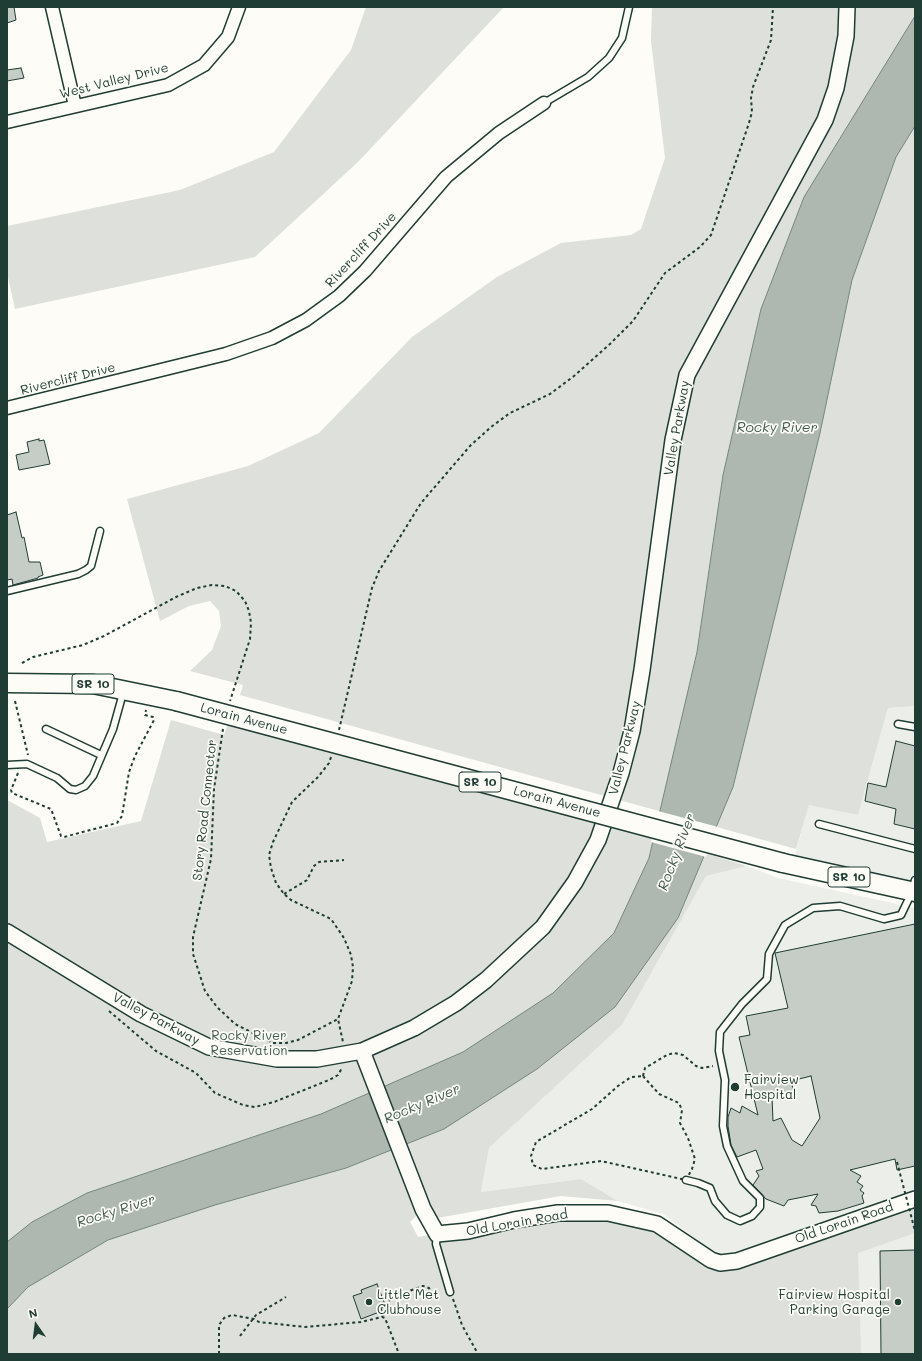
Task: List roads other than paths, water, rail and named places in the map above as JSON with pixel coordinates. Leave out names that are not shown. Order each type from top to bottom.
[{"type":"main road","name":"SR 10","points":[[7,682],[93,684],[123,690]]},
{"type":"main road","name":"Lorain Avenue","points":[[123,690],[176,701],[783,863],[914,888]]},
{"type":"street","points":[[52,7],[75,106]]},
{"type":"street","name":"West Valley Drive","points":[[7,122],[168,85],[204,65],[228,37],[239,7]]},
{"type":"street","name":"Valley Parkway","points":[[7,932],[141,1014],[209,1047],[277,1059],[317,1059],[362,1051],[414,1028],[456,1003],[486,980],[543,927],[575,882],[598,840],[621,773],[632,731],[642,670],[673,440],[687,375],[825,120],[837,81],[846,36],[847,7]]},
{"type":"street","name":"Rivercliff Drive","points":[[7,408],[226,354],[272,338],[306,320],[339,296],[365,271],[446,177],[499,133],[544,103]]},
{"type":"street","points":[[362,1051],[423,1209],[437,1234]]},
{"type":"street","name":"Old Lorain Road","points":[[437,1234],[468,1231],[514,1220],[558,1213],[608,1214],[657,1224],[711,1260],[720,1263],[737,1261],[915,1199]]},
{"type":"lane","points":[[544,103],[588,77],[609,58],[622,38],[629,7]]},
{"type":"lane","points":[[7,591],[78,574],[86,570],[92,566],[100,532]]},
{"type":"lane","points":[[7,765],[27,764],[57,778],[70,789],[76,790],[85,786],[91,780],[113,728],[123,690]]},
{"type":"lane","points":[[898,724],[915,727]]},
{"type":"lane","points":[[46,730],[101,755]]},
{"type":"lane","points":[[819,824],[915,849]]},
{"type":"lane","points":[[686,1180],[698,1182],[710,1188],[715,1201],[727,1215],[740,1221],[752,1216],[760,1207],[760,1198],[743,1181],[727,1146],[723,1126],[725,1080],[719,1051],[720,1032],[742,1004],[767,979],[770,954],[785,925],[813,908],[840,906],[884,920],[901,915],[914,888]]},
{"type":"lane","points":[[437,1234],[436,1244],[450,1292]]},
{"type":"water","name":"Rocky River","points":[[915,16],[915,126],[896,157],[852,280],[820,433],[733,787],[678,918],[615,1007],[537,1069],[444,1129],[346,1168],[215,1205],[108,1240],[28,1287],[7,1309],[7,1242],[32,1222],[87,1193],[321,1114],[463,1052],[553,993],[614,933],[649,858],[697,652],[723,475],[761,309],[804,197]]},
{"type":"place","name":"Fairview Hospital","points":[[735,1087]]},
{"type":"place","name":"Little Met Clubhouse","points":[[369,1302]]},
{"type":"place","name":"Fairview Hospital Parking Garage","points":[[898,1302]]},
{"type":"park label","name":"Rocky River Reservation","points":[[249,1044]]}]
